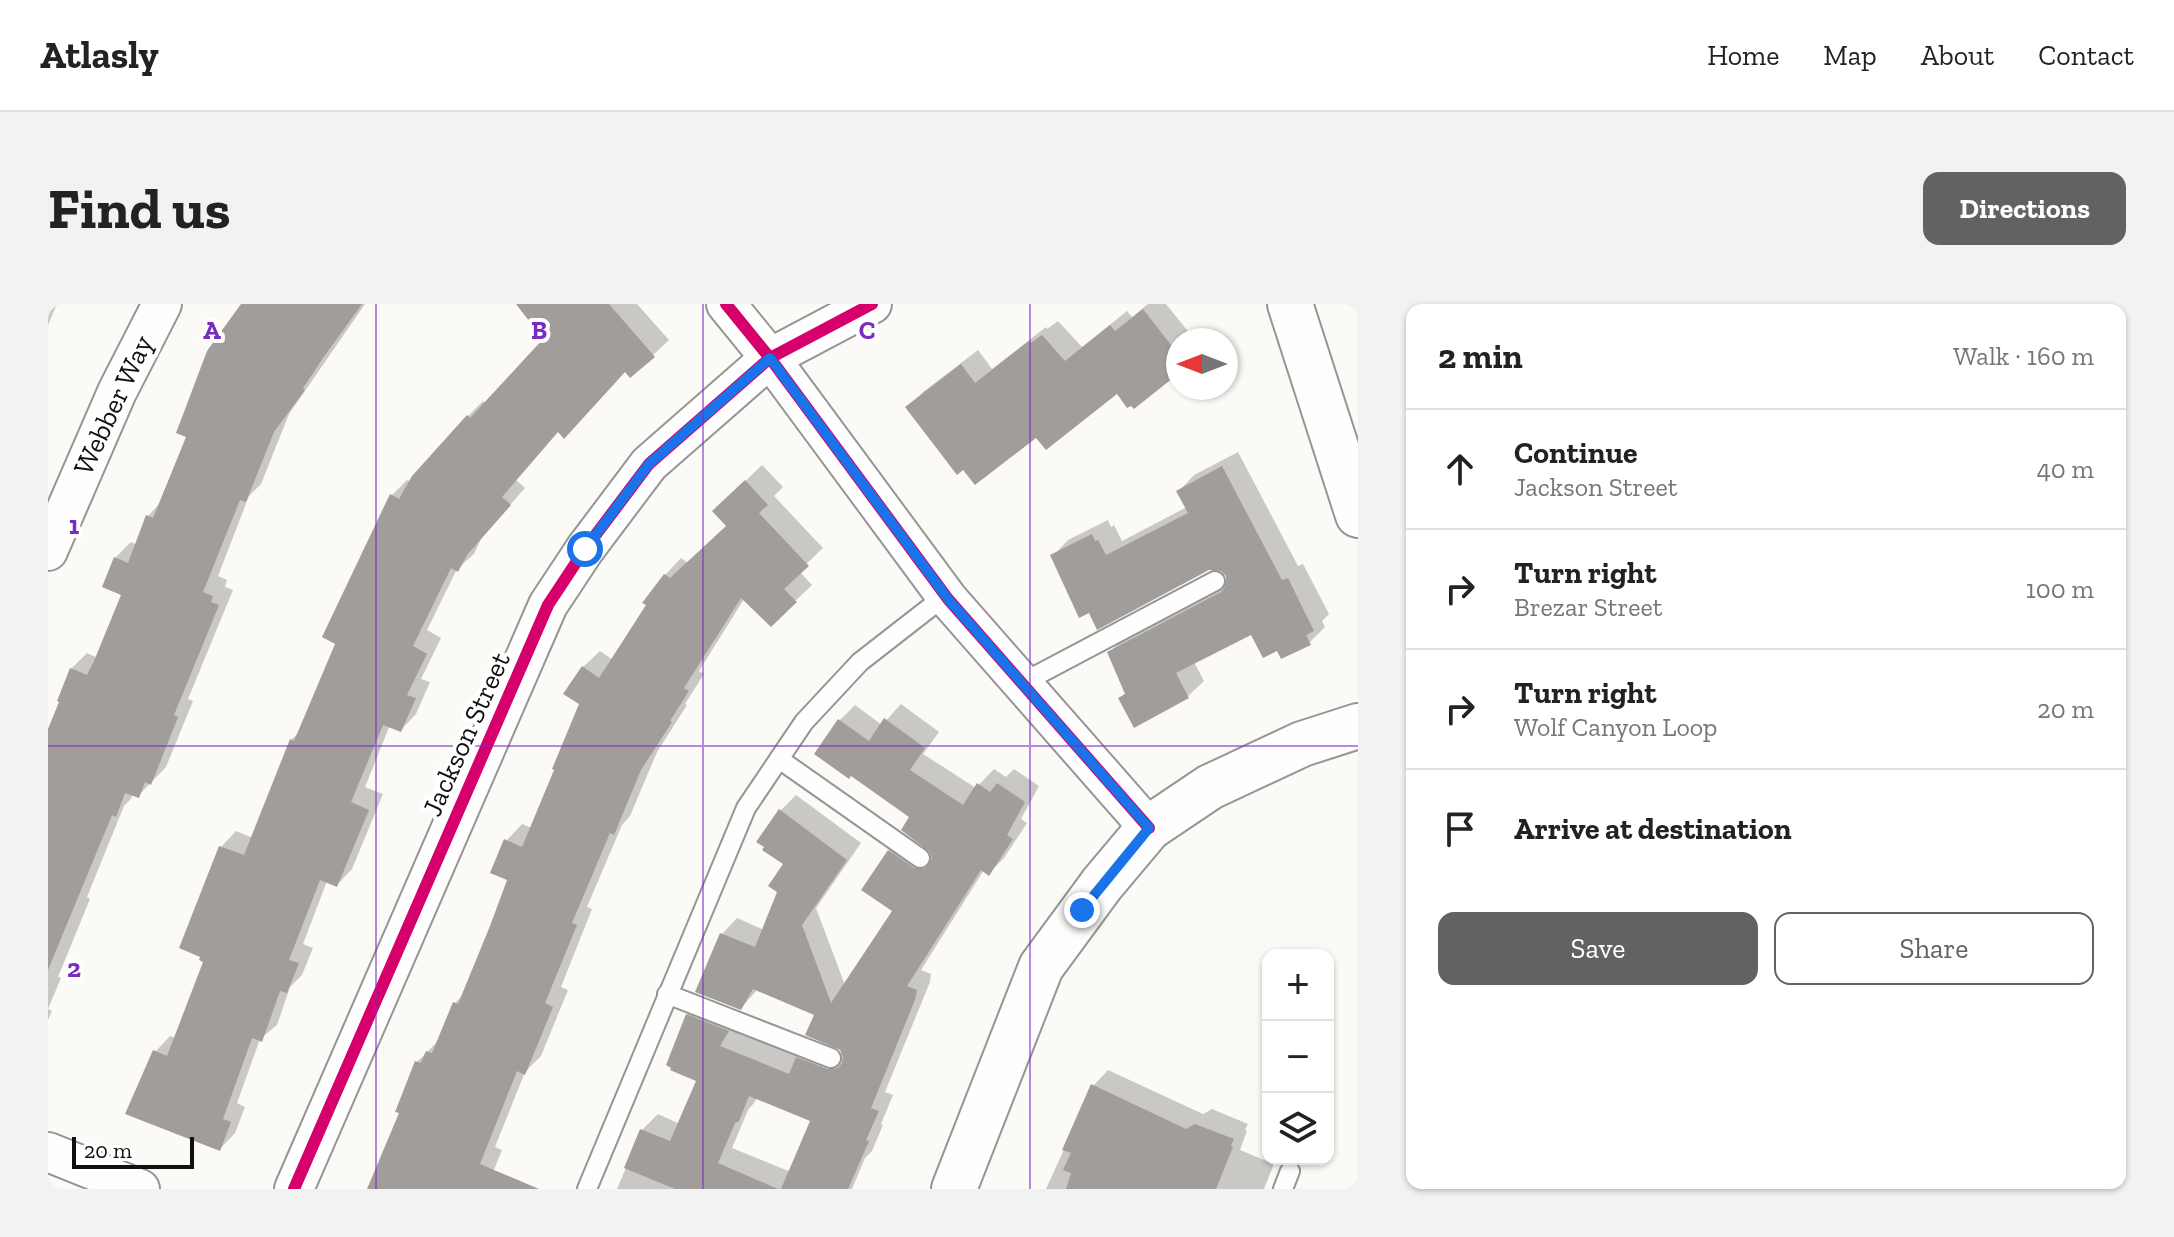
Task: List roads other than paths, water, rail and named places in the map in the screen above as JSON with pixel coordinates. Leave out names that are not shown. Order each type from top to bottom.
[{"type":"street","name":"Webber Way","points":[[48,551],[117,392],[162,304]]},
{"type":"street","points":[[726,304],[770,358],[946,595],[1149,828]]},
{"type":"street","name":"Jackson Street","points":[[294,1189],[548,605],[585,549],[649,464],[770,358],[872,304]]},
{"type":"street","points":[[1290,304],[1358,515]]},
{"type":"street","points":[[954,1189],[1041,967],[1102,884],[1149,828],[1210,787],[1302,744],[1358,726]]},
{"type":"street","points":[[48,1152],[140,1189]]},
{"type":"lane","points":[[1022,683],[1215,581]]},
{"type":"lane","points":[[587,1189],[746,808],[804,722],[860,662],[946,595]]},
{"type":"lane","points":[[779,759],[920,858]]},
{"type":"lane","points":[[667,994],[831,1058]]}]
